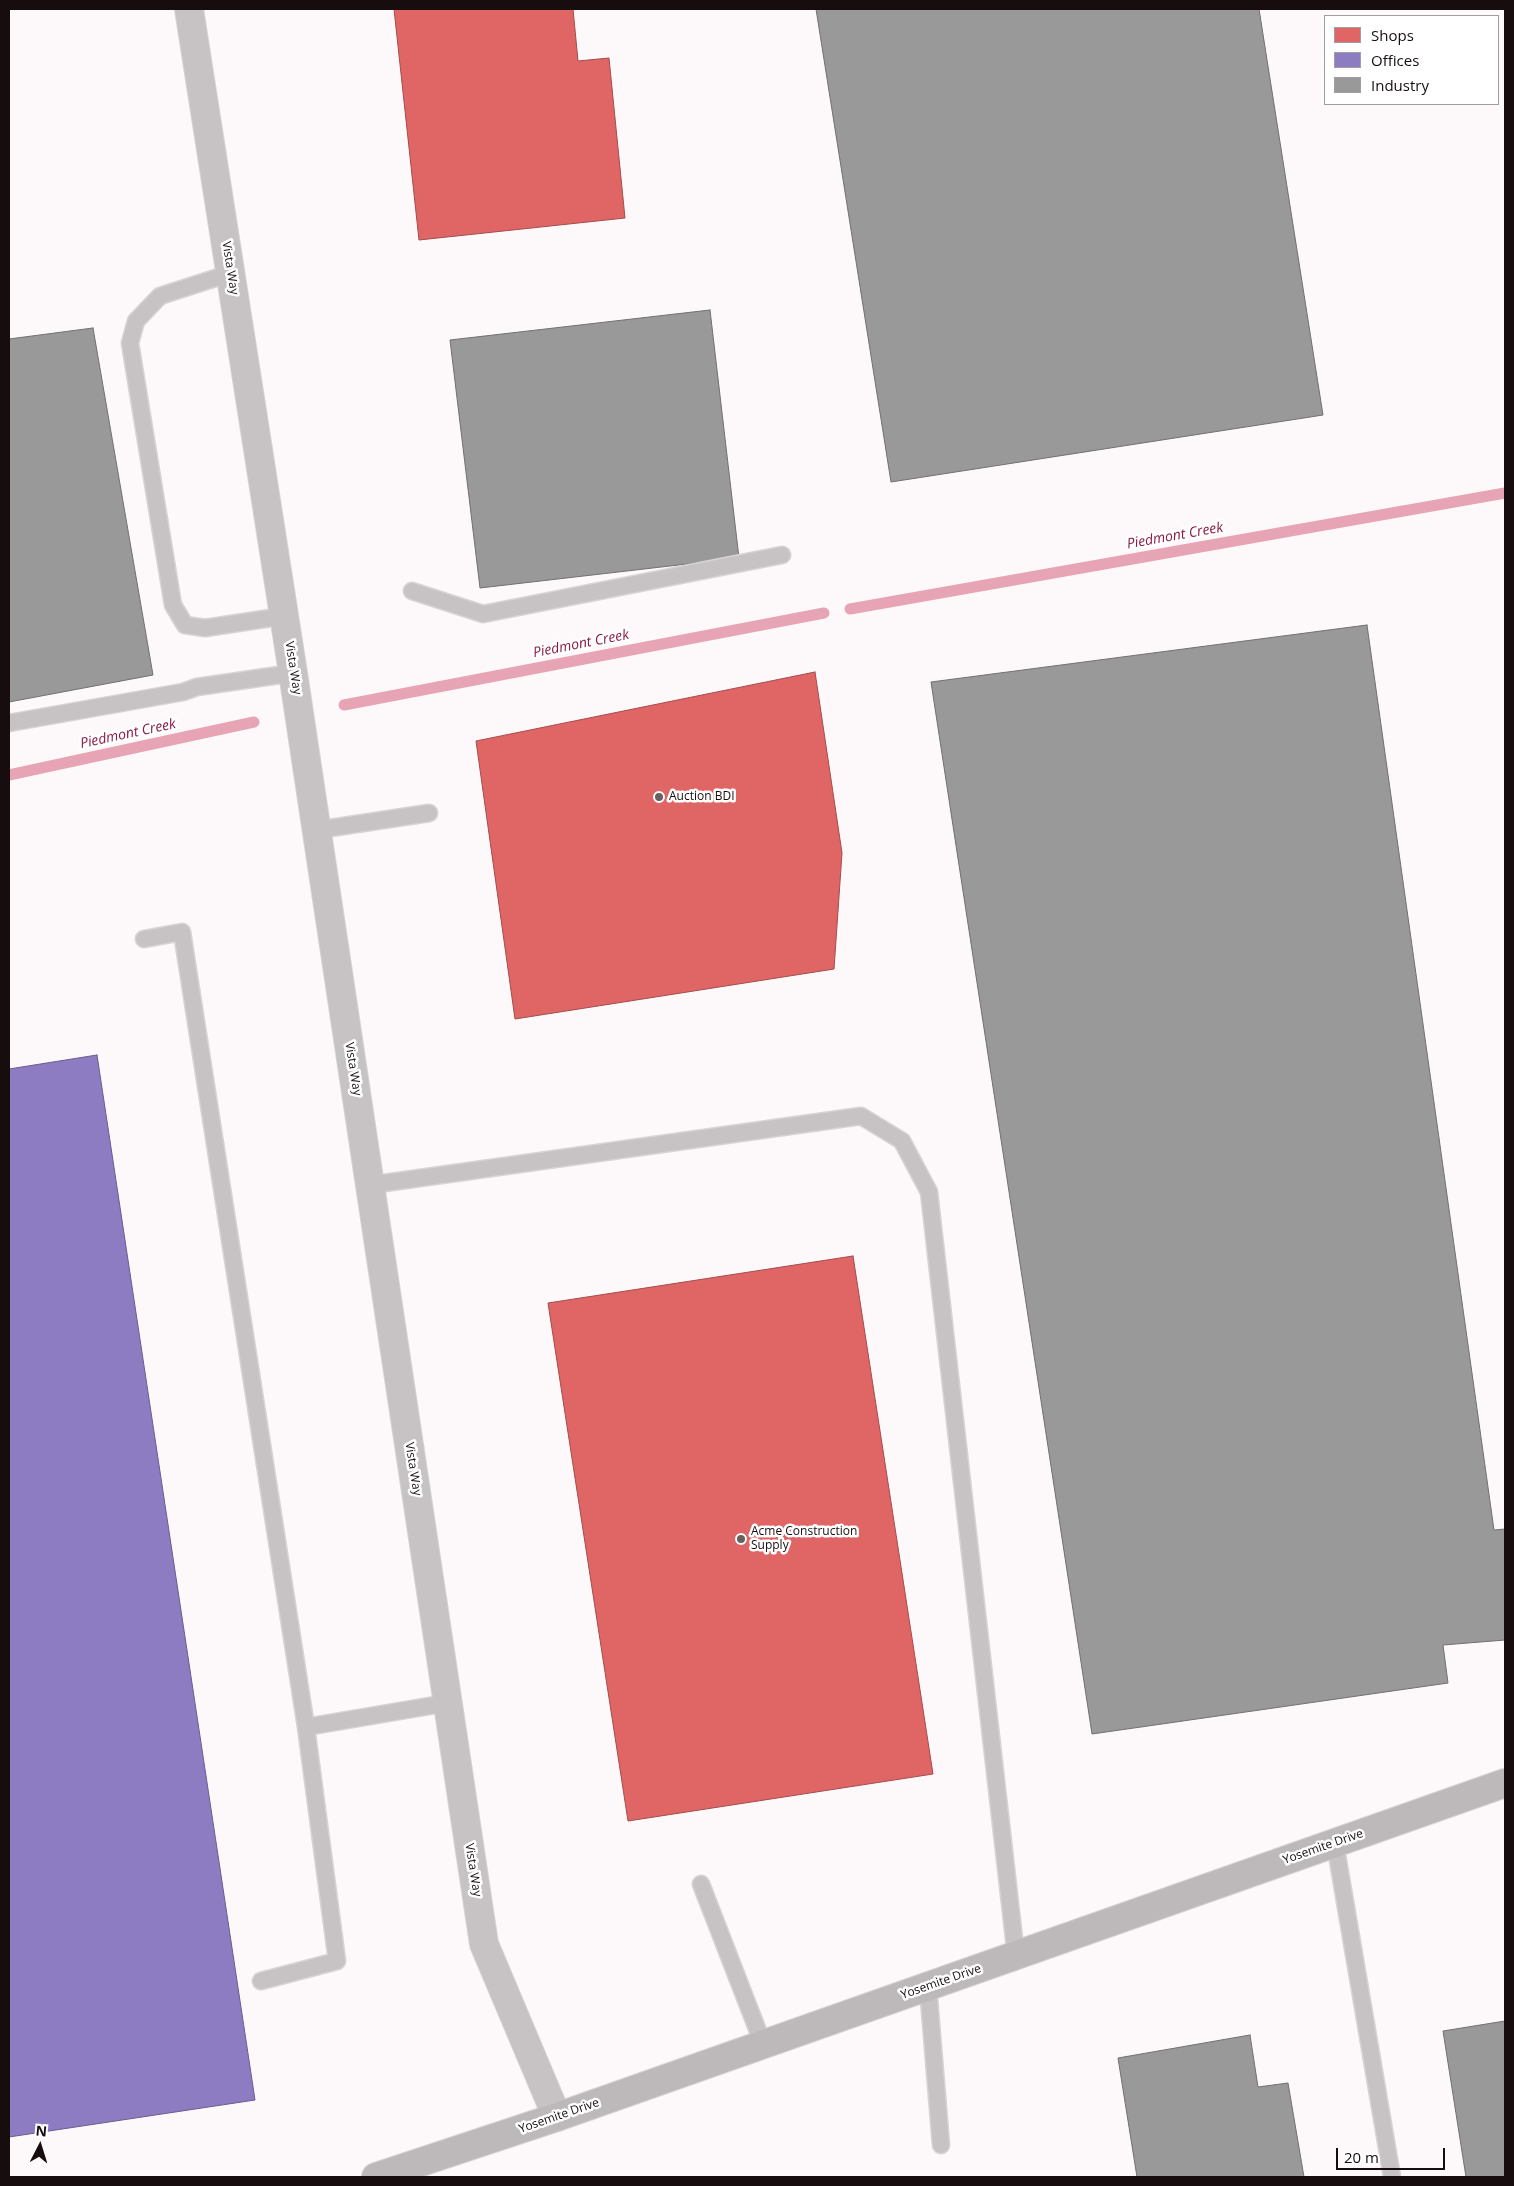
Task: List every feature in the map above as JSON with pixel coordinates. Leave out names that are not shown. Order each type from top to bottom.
[{"type":"main road","name":"Yosemite Drive","points":[[376,2177],[418,2171],[557,2117],[1505,1784]]},
{"type":"street","name":"Vista Way","points":[[189,9],[294,673],[484,1944],[557,2117]]},
{"type":"lane","points":[[231,273],[160,296],[136,321],[130,343],[173,605],[185,625],[205,628],[284,616]]},
{"type":"lane","points":[[412,592],[483,614],[782,555]]},
{"type":"lane","points":[[9,723],[197,688],[294,673]]},
{"type":"lane","points":[[317,830],[429,813]]},
{"type":"lane","points":[[144,939],[182,932],[306,1727],[336,1961],[261,1982]]},
{"type":"lane","points":[[370,1184],[861,1116],[902,1141],[929,1192],[1016,1956]]},
{"type":"lane","points":[[306,1727],[447,1703]]},
{"type":"lane","points":[[1335,1843],[1392,2177]]},
{"type":"lane","points":[[701,1884],[763,2044]]},
{"type":"lane","points":[[928,1987],[941,2145]]},
{"type":"building: Shops","points":[[394,9],[573,9],[578,61],[609,58],[625,218],[419,240]]},
{"type":"building: Shops","name":"Auction BDI","points":[[815,672],[842,853],[834,969],[515,1019],[476,741]]},
{"type":"building: Shops","name":"Acme Construction Supply","points":[[853,1256],[933,1774],[628,1821],[548,1303]]},
{"type":"building: Offices","points":[[97,1055],[255,2100],[9,2137],[9,1069]]},
{"type":"building: Industry","points":[[816,9],[1259,9],[1323,415],[891,482]]},
{"type":"building: Industry","points":[[710,310],[739,558],[480,588],[450,340]]},
{"type":"building: Industry","points":[[93,328],[153,675],[9,702],[9,339]]},
{"type":"building: Industry","points":[[1367,625],[1494,1530],[1505,1529],[1505,1640],[1443,1645],[1448,1683],[1092,1734],[931,682]]},
{"type":"building: Industry","points":[[1505,2021],[1505,2177],[1466,2177],[1443,2031]]},
{"type":"building: Industry","points":[[1250,2035],[1258,2087],[1288,2083],[1304,2177],[1137,2177],[1118,2058]]},
{"type":"waterway","name":"Piedmont Creek","points":[[850,609],[1505,493]]},
{"type":"waterway","name":"Piedmont Creek","points":[[344,705],[824,613]]},
{"type":"waterway","name":"Piedmont Creek","points":[[9,775],[254,722]]},
{"type":"place","name":"Auction BDI","points":[[659,797]]},
{"type":"place","name":"Acme Construction Supply","points":[[741,1539]]}]
